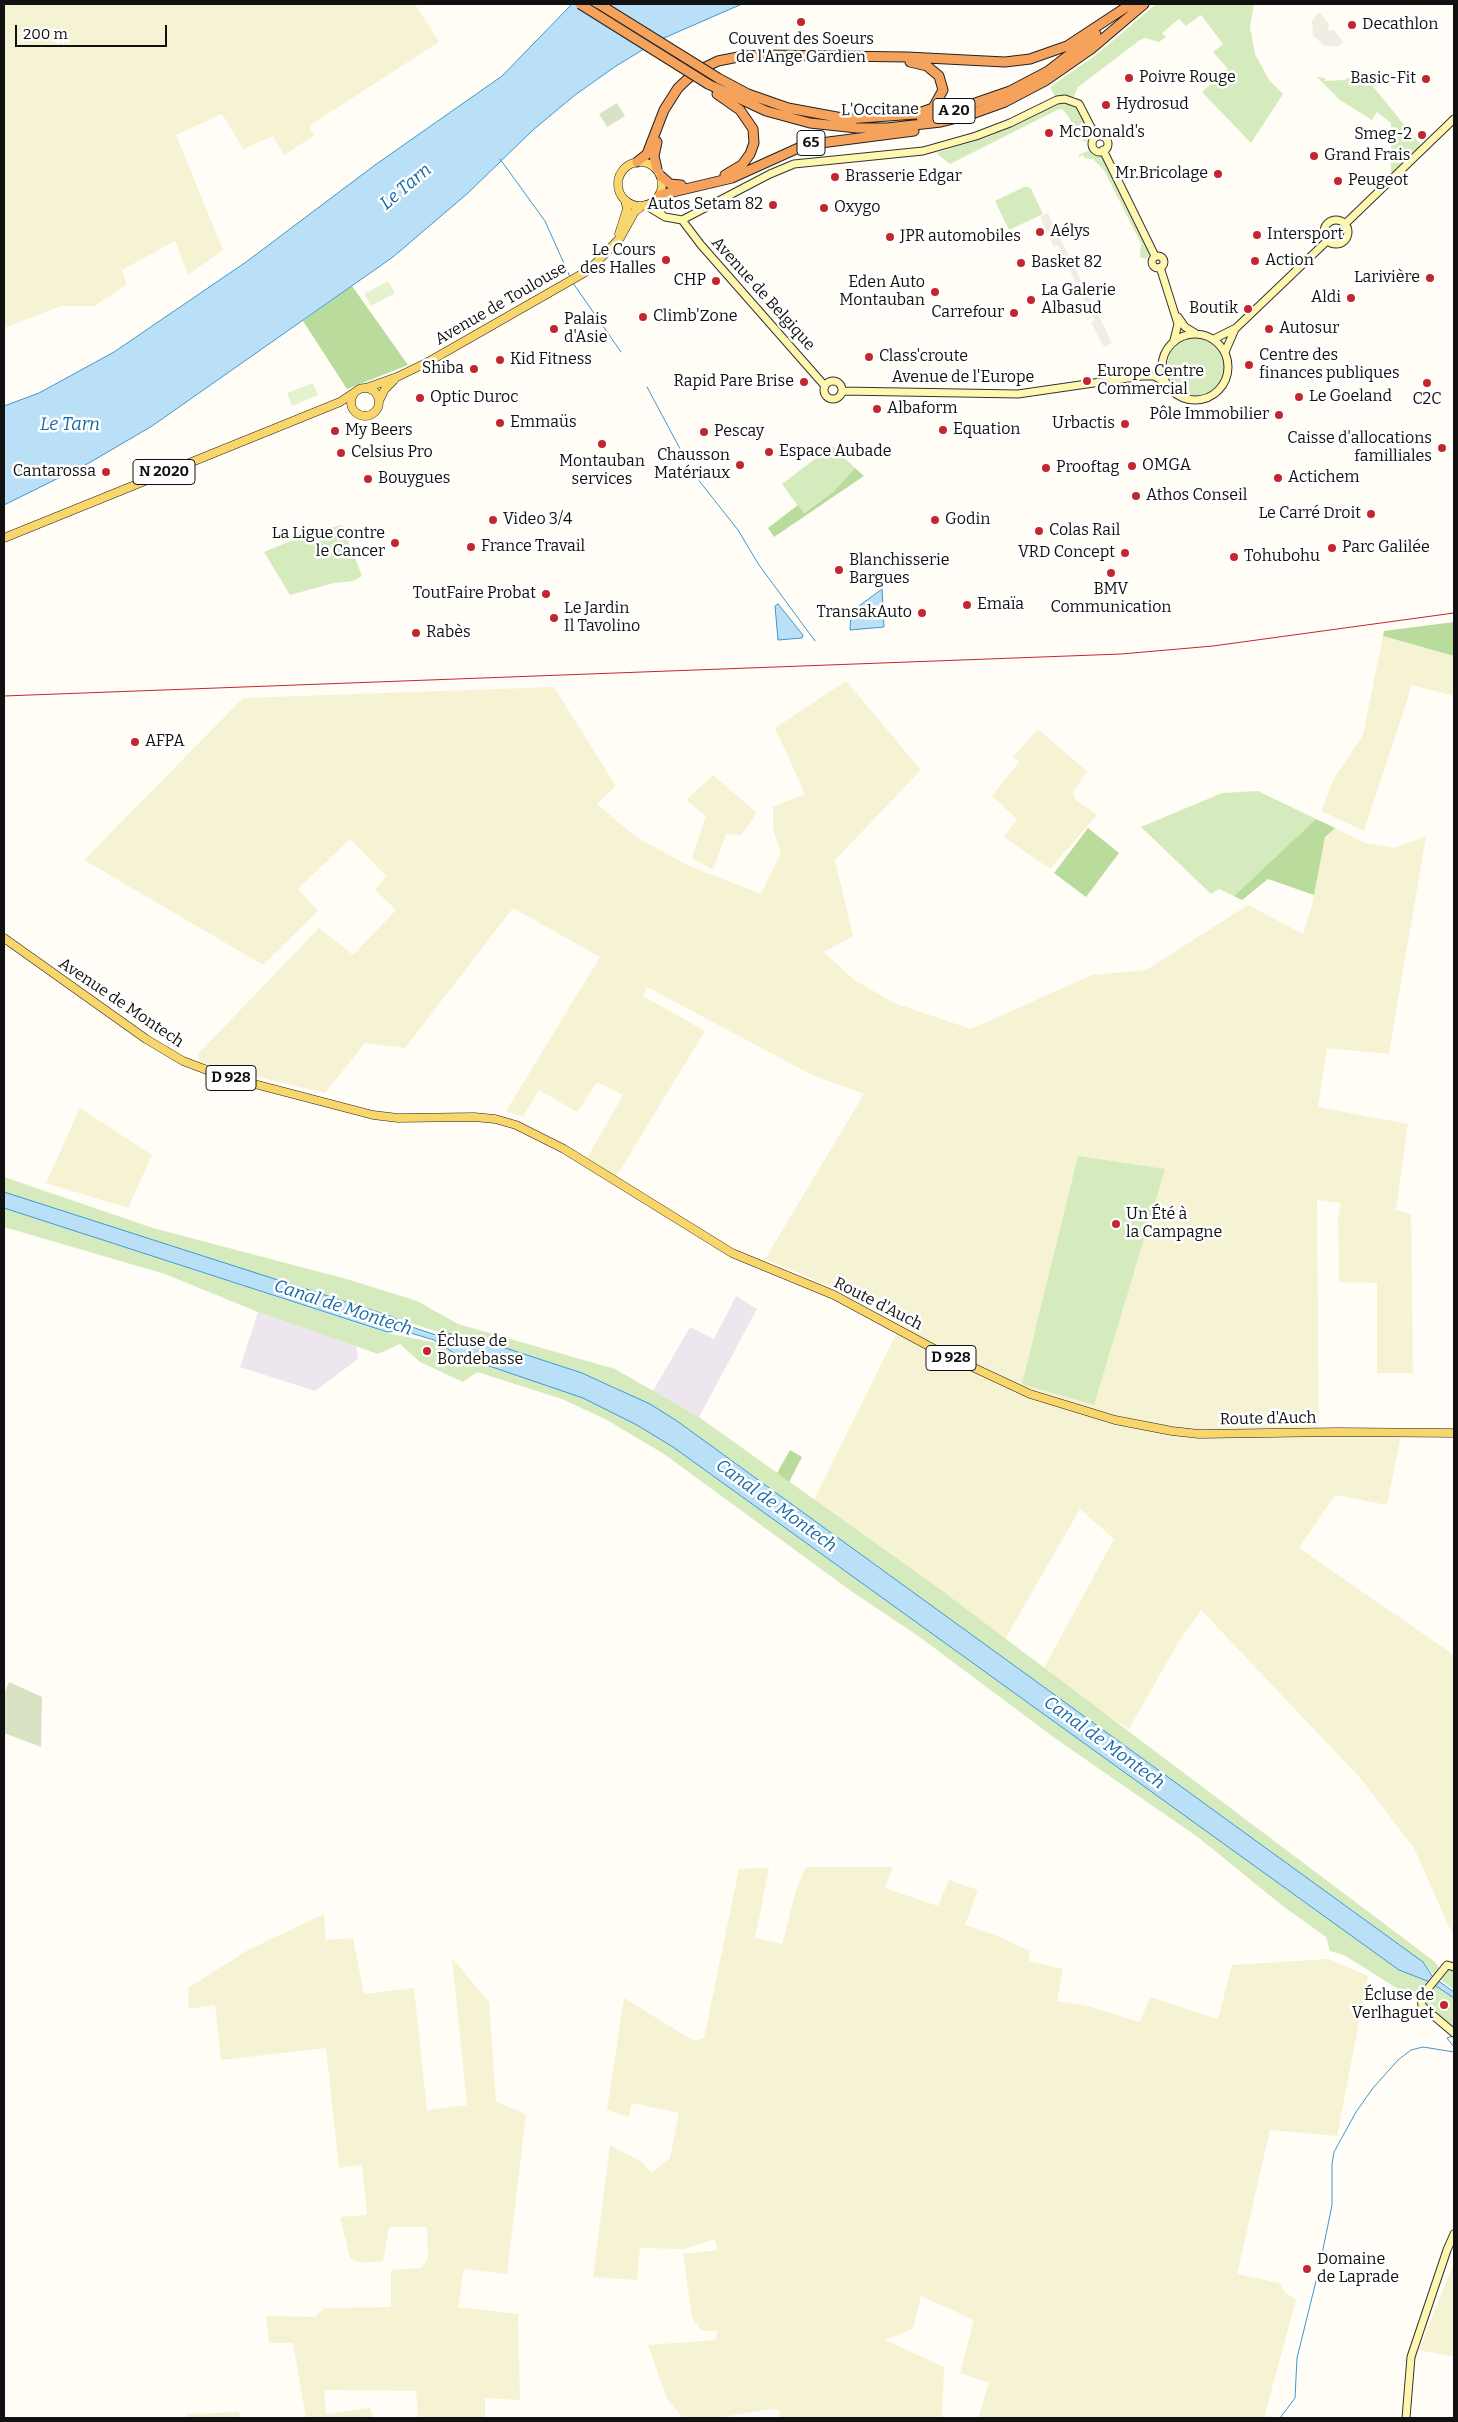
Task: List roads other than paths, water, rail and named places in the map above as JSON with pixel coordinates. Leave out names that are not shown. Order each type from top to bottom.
[{"type":"highway","points":[[580,4],[661,56],[706,85],[740,110],[753,129],[754,143],[750,154],[736,170],[718,178],[674,185],[659,173],[654,156],[655,148],[670,107],[680,92],[698,75],[720,65],[762,59],[911,62],[919,63],[933,70],[942,82],[941,97],[938,103],[928,111],[916,114],[847,119]]},
{"type":"highway","name":"L'Occitane","points":[[599,4],[718,78],[748,94],[788,108],[847,119],[891,120],[924,117],[992,99],[1030,81],[1055,66],[1133,6],[1145,4]]},
{"type":"highway","points":[[637,162],[647,154],[664,110],[678,88],[695,72],[718,61],[743,56],[766,55],[907,57],[1005,62],[1023,60],[1067,46],[1133,6]]},
{"type":"highway","name":"L'Occitane","points":[[706,85],[766,110],[826,125],[887,128],[941,122],[970,115],[1019,96],[1057,74],[1091,49],[1133,6]]},
{"type":"highway","name":"65","points":[[658,197],[732,178],[805,145],[835,140],[893,135],[938,127],[970,115]]},
{"type":"main road","points":[[637,162],[650,164],[659,173],[662,186],[658,197],[644,205],[633,205],[625,200],[619,189],[619,177],[624,168],[637,162]]},
{"type":"main road","name":"Avenue de Toulouse","points":[[612,246],[626,215],[625,200]]},
{"type":"main road","name":"Avenue de Toulouse","points":[[366,388],[397,377],[455,347],[576,278],[595,264],[612,246],[624,232],[635,211],[644,205]]},
{"type":"main road","name":"Avenue de Toulouse","points":[[379,401],[385,389],[397,377]]},
{"type":"main road","points":[[366,388],[373,391],[379,401],[376,411],[370,416],[362,417],[338,406],[326,407],[366,388]]},
{"type":"main road","points":[[354,412],[351,400],[355,392]]},
{"type":"main road","name":"N 2020","points":[[4,538],[326,407]]},
{"type":"main road","name":"Avenue de Montech","points":[[4,938],[146,1040],[183,1061],[220,1075],[373,1115],[398,1118],[495,1119]]},
{"type":"main road","name":"Route d'Auch","points":[[495,1119],[516,1124],[564,1150],[744,1259],[834,1295],[990,1377],[1030,1394],[1071,1408],[1135,1424],[1199,1434],[1454,1433]]},
{"type":"street","points":[[644,205],[672,219],[682,220],[770,174],[794,164],[923,151],[976,136],[1010,123],[1057,100],[1065,99],[1079,104],[1096,137],[1103,137],[1106,140],[1107,145],[1103,150],[1155,256],[1152,260],[1152,265],[1160,268],[1176,315],[1178,328],[1174,340],[1166,350],[1162,363],[1165,382],[1181,397],[1195,400],[1208,398],[1218,392],[1225,382],[1228,372],[1225,352],[1234,329]]},
{"type":"street","points":[[1345,224],[1454,119]]},
{"type":"street","points":[[658,197],[661,214]]},
{"type":"street","name":"Avenue de Belgique","points":[[682,220],[701,245],[825,386]]},
{"type":"street","points":[[1335,220],[1345,224],[1348,231],[1344,241],[1334,244],[1328,240],[1324,234],[1328,223],[1335,220]]},
{"type":"street","points":[[1214,339],[1234,329],[1328,240]]},
{"type":"street","points":[[1176,315],[1185,327],[1214,339],[1225,352]]},
{"type":"street","points":[[1174,340],[1196,333]]},
{"type":"street","name":"Avenue de l'Europe","points":[[1142,376],[1154,370],[1162,363]]},
{"type":"street","name":"Avenue de l'Europe","points":[[843,390],[1018,394],[1142,376],[1154,376],[1165,382]]},
{"type":"street","points":[[834,381],[841,385],[843,390],[840,397],[832,399],[825,395],[825,386],[834,381]]},
{"type":"street","points":[[1454,1967],[1447,1965],[1436,1976],[1421,1998],[1422,2006],[1454,2033]]},
{"type":"street","points":[[1406,2418],[1410,2357],[1454,2234]]},
{"type":"water","name":"Le Tarn","points":[[572,4],[742,4],[657,41],[616,66],[575,95],[533,130],[468,193],[393,257],[152,426],[89,463],[4,505],[4,406],[39,393],[114,352],[246,262],[375,165],[502,76]]},
{"type":"water","points":[[882,589],[884,627],[850,630],[851,612]]},
{"type":"water","points":[[778,604],[803,635],[802,638],[778,640],[775,606]]},
{"type":"water","name":"Canal de Montech","points":[[4,1192],[393,1317],[406,1325],[439,1336],[441,1333],[451,1334],[484,1341],[582,1373],[650,1404],[677,1421],[1423,1962],[1433,1977],[1454,1992],[1454,1998],[1430,1982],[1399,1970],[673,1447],[637,1425],[583,1398],[457,1355],[434,1340],[404,1331],[387,1332],[4,1208]]},
{"type":"waterway","points":[[500,159],[545,221],[570,277]]},
{"type":"waterway","points":[[573,283],[621,352]]},
{"type":"waterway","points":[[647,387],[693,473],[738,530],[759,565],[815,641]]},
{"type":"waterway","points":[[1453,2036],[1447,2038],[1454,2047]]},
{"type":"waterway","points":[[1320,2264],[1332,2205],[1332,2164],[1334,2152],[1356,2112],[1373,2088],[1398,2060],[1411,2050],[1423,2047],[1454,2052]]},
{"type":"waterway","points":[[1280,2418],[1295,2398],[1297,2358],[1318,2273]]},
{"type":"railway","points":[[4,696],[1121,654],[1213,646],[1454,613]]},
{"type":"place","name":"Couvent des Soeurs de l'Ange Gardien","points":[[801,22]]},
{"type":"place","name":"Decathlon","points":[[1352,25]]},
{"type":"place","name":"Poivre Rouge","points":[[1129,78]]},
{"type":"place","name":"Basic-Fit","points":[[1426,79]]},
{"type":"place","name":"Hydrosud","points":[[1106,105]]},
{"type":"place","name":"McDonald's","points":[[1049,133]]},
{"type":"place","name":"Smeg-2","points":[[1422,135]]},
{"type":"place","name":"Grand Frais","points":[[1314,156]]},
{"type":"place","name":"Mr.Bricolage","points":[[1218,174]]},
{"type":"place","name":"Brasserie Edgar","points":[[835,177]]},
{"type":"place","name":"Peugeot","points":[[1338,181]]},
{"type":"place","name":"Autos Setam 82","points":[[773,205]]},
{"type":"place","name":"Oxygo","points":[[824,208]]},
{"type":"place","name":"Aélys","points":[[1040,232]]},
{"type":"place","name":"Intersport","points":[[1257,235]]},
{"type":"place","name":"JPR automobiles","points":[[890,237]]},
{"type":"place","name":"Le Cours des Halles","points":[[666,260]]},
{"type":"place","name":"Action","points":[[1255,261]]},
{"type":"place","name":"Basket 82","points":[[1021,263]]},
{"type":"place","name":"Larivière","points":[[1430,278]]},
{"type":"place","name":"CHP","points":[[716,281]]},
{"type":"place","name":"Eden Auto Montauban","points":[[935,292]]},
{"type":"place","name":"Aldi","points":[[1351,298]]},
{"type":"place","name":"La Galerie Albasud","points":[[1031,300]]},
{"type":"place","name":"Boutik","points":[[1248,309]]},
{"type":"place","name":"Carrefour","points":[[1014,313]]},
{"type":"place","name":"Climb'Zone","points":[[643,317]]},
{"type":"place","name":"Palais d'Asie","points":[[554,329]]},
{"type":"place","name":"Autosur","points":[[1269,329]]},
{"type":"place","name":"Class'croute","points":[[869,357]]},
{"type":"place","name":"Kid Fitness","points":[[500,360]]},
{"type":"place","name":"Centre des finances publiques","points":[[1249,365]]},
{"type":"place","name":"Shiba","points":[[474,369]]},
{"type":"place","name":"Europe Centre Commercial","points":[[1087,381]]},
{"type":"place","name":"Rapid Pare Brise","points":[[804,382]]},
{"type":"place","name":"C2C","points":[[1427,383]]},
{"type":"place","name":"Le Goeland","points":[[1299,397]]},
{"type":"place","name":"Optic Duroc","points":[[420,398]]},
{"type":"place","name":"Albaform","points":[[877,409]]},
{"type":"place","name":"Pôle Immobilier","points":[[1279,415]]},
{"type":"place","name":"Emmaüs","points":[[500,423]]},
{"type":"place","name":"Urbactis","points":[[1125,424]]},
{"type":"place","name":"Equation","points":[[943,430]]},
{"type":"place","name":"My Beers","points":[[335,431]]},
{"type":"place","name":"Pescay","points":[[704,432]]},
{"type":"place","name":"Montauban services","points":[[602,444]]},
{"type":"place","name":"Caisse d'allocations familliales","points":[[1442,448]]},
{"type":"place","name":"Espace Aubade","points":[[769,452]]},
{"type":"place","name":"Celsius Pro","points":[[341,453]]},
{"type":"place","name":"Chausson Matériaux","points":[[740,465]]},
{"type":"place","name":"OMGA","points":[[1132,466]]},
{"type":"place","name":"Prooftag","points":[[1046,468]]},
{"type":"place","name":"Cantarossa","points":[[106,472]]},
{"type":"place","name":"Actichem","points":[[1278,478]]},
{"type":"place","name":"Bouygues","points":[[368,479]]},
{"type":"place","name":"Athos Conseil","points":[[1136,496]]},
{"type":"place","name":"Le Carré Droit","points":[[1371,514]]},
{"type":"place","name":"Video 3/4","points":[[493,520]]},
{"type":"place","name":"Godin","points":[[935,520]]},
{"type":"place","name":"Colas Rail","points":[[1039,531]]},
{"type":"place","name":"La Ligue contre le Cancer","points":[[395,543]]},
{"type":"place","name":"France Travail","points":[[471,547]]},
{"type":"place","name":"Parc Galilée","points":[[1332,548]]},
{"type":"place","name":"VRD Concept","points":[[1125,553]]},
{"type":"place","name":"Tohubohu","points":[[1234,557]]},
{"type":"place","name":"Blanchisserie Bargues","points":[[839,570]]},
{"type":"place","name":"BMV Communication","points":[[1111,573]]},
{"type":"place","name":"ToutFaire Probat","points":[[546,594]]},
{"type":"place","name":"Emaïa","points":[[967,605]]},
{"type":"place","name":"TransakAuto","points":[[922,613]]},
{"type":"place","name":"Le Jardin Il Tavolino","points":[[554,618]]},
{"type":"place","name":"Rabès","points":[[416,633]]},
{"type":"place","name":"AFPA","points":[[135,742]]},
{"type":"place","name":"Un Été à la Campagne","points":[[1116,1224]]},
{"type":"place","name":"Écluse de Bordebasse","points":[[427,1351]]},
{"type":"place","name":"Écluse de Verlhaguet","points":[[1444,2005]]},
{"type":"place","name":"Domaine de Laprade","points":[[1307,2269]]}]
